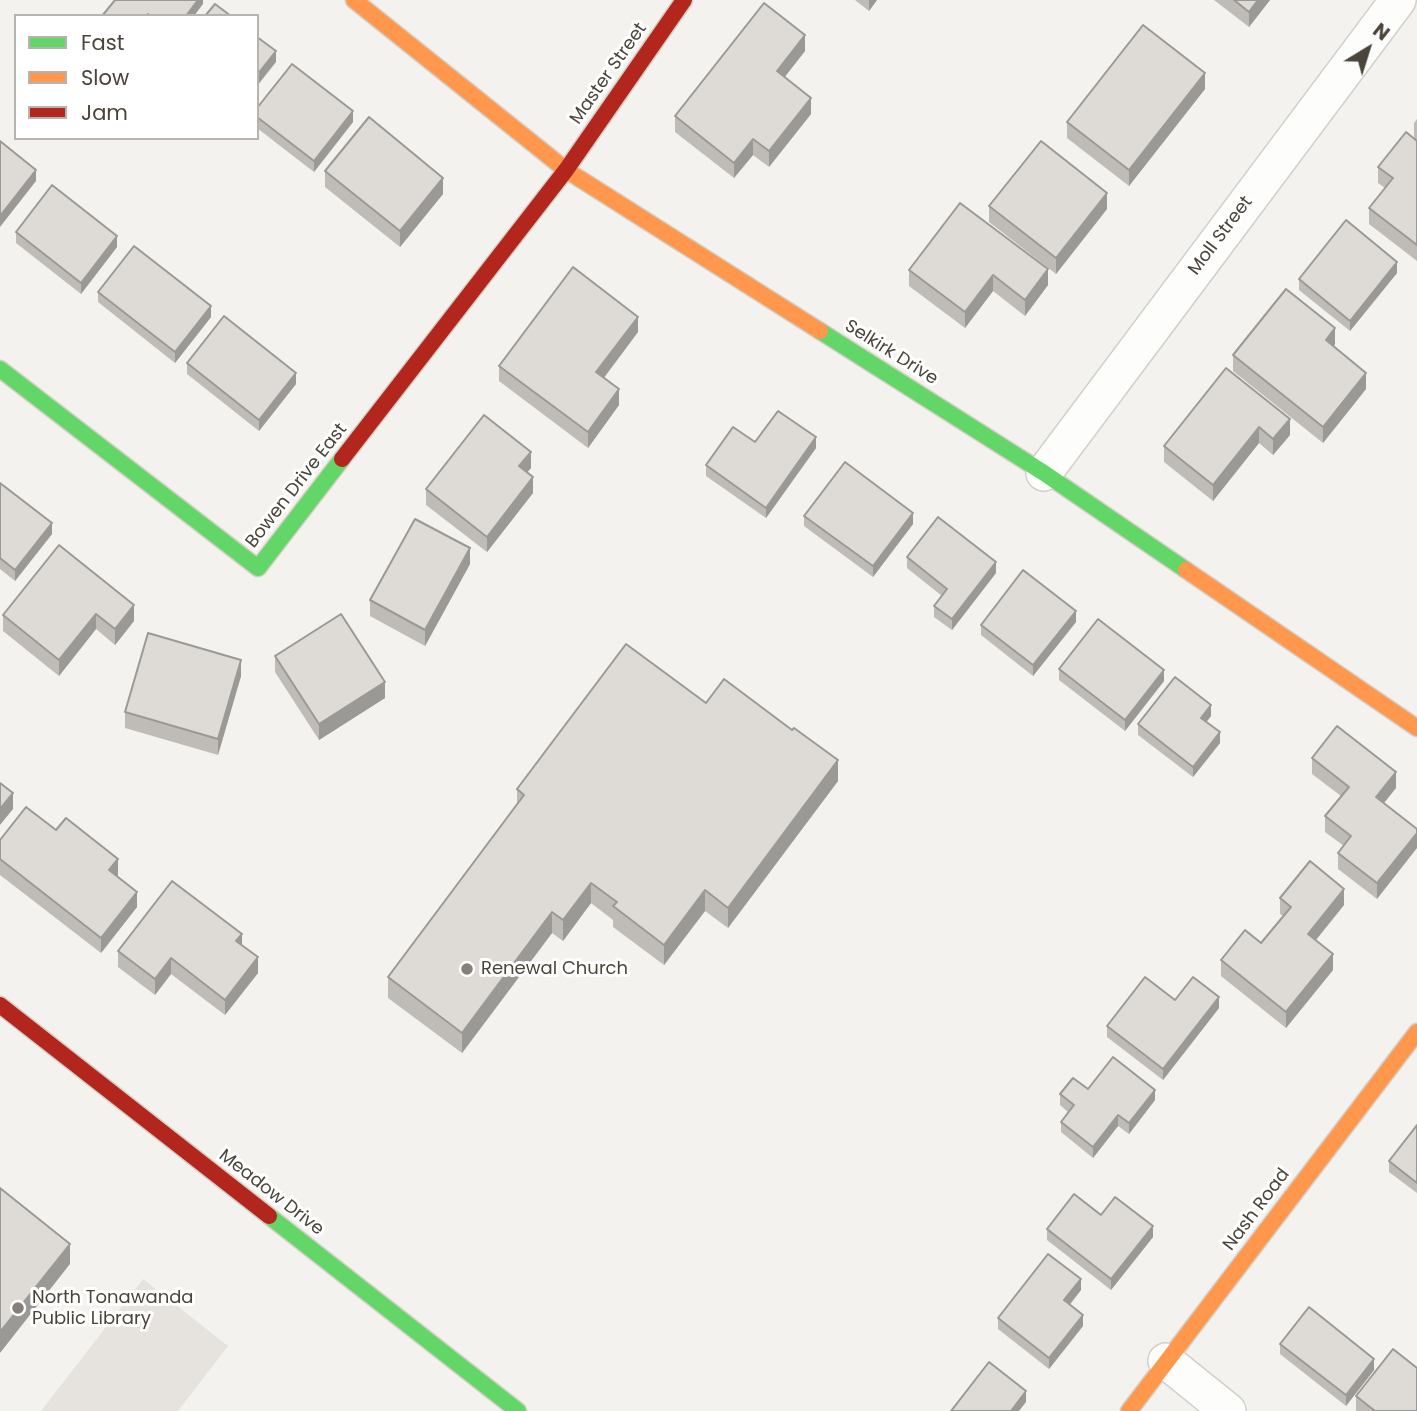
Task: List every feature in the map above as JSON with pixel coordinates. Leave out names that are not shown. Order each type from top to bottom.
[{"type":"street","name":"Selkirk Drive","points":[[354,0],[566,170],[1044,473],[1417,728]]},
{"type":"street","name":"Master Street","points":[[566,170],[684,0]]},
{"type":"street","name":"Moll Street","points":[[1044,473],[1398,0]]},
{"type":"street","name":"Bowen Drive East","points":[[0,369],[258,568],[566,170]]},
{"type":"street","name":"Meadow Drive","points":[[0,1005],[518,1411]]},
{"type":"street","name":"Nash Road","points":[[1129,1411],[1417,1032]]},
{"type":"street","points":[[1166,1361],[1228,1411]]},
{"type":"shaded area","points":[[143,1279],[228,1346],[178,1411],[41,1411]]},
{"type":"building","points":[[115,0],[198,0],[188,14],[104,14]]},
{"type":"building","points":[[1234,0],[1258,0],[1249,12]]},
{"type":"building","points":[[764,3],[805,35],[777,71],[811,98],[769,151],[753,139],[734,163],[675,116]]},
{"type":"building","points":[[215,4],[228,14],[207,14]]},
{"type":"building","points":[[1143,25],[1205,73],[1129,170],[1067,122]]},
{"type":"building","points":[[259,38],[276,51],[259,72]]},
{"type":"building","points":[[292,64],[353,111],[314,161],[259,119],[259,105]]},
{"type":"building","points":[[369,117],[443,178],[400,231],[325,171]]},
{"type":"building","points":[[1406,132],[1417,141],[1417,245],[1369,208],[1393,178],[1378,167]]},
{"type":"building","points":[[0,141],[36,170],[0,216]]},
{"type":"building","points":[[1041,141],[1107,193],[1056,258],[989,206]]},
{"type":"building","points":[[52,185],[117,236],[81,283],[16,232]]},
{"type":"building","points":[[960,203],[1048,269],[1025,300],[993,275],[965,312],[909,270]]},
{"type":"building","points":[[1346,220],[1397,262],[1350,321],[1299,279]]},
{"type":"building","points":[[134,246],[211,306],[175,352],[98,292]]},
{"type":"building","points":[[573,267],[638,317],[596,372],[619,389],[588,432],[499,366]]},
{"type":"building","points":[[1286,289],[1335,328],[1326,340],[1366,373],[1323,427],[1233,355]]},
{"type":"building","points":[[224,316],[296,373],[259,420],[187,363]]},
{"type":"building","points":[[1226,368],[1290,419],[1273,439],[1259,427],[1213,485],[1164,446]]},
{"type":"building","points":[[778,411],[816,437],[766,508],[706,465],[733,427],[755,442]]},
{"type":"building","points":[[484,415],[531,452],[519,466],[533,477],[487,537],[426,489]]},
{"type":"building","points":[[845,462],[913,513],[873,566],[804,516]]},
{"type":"building","points":[[0,483],[52,523],[15,570],[0,558]]},
{"type":"building","points":[[938,517],[996,562],[952,619],[934,606],[947,589],[907,557]]},
{"type":"building","points":[[415,519],[470,548],[425,630],[370,600]]},
{"type":"building","points":[[59,545],[134,605],[115,629],[96,614],[59,660],[3,615]]},
{"type":"building","points":[[1023,570],[1076,611],[1033,665],[981,625]]},
{"type":"building","points":[[341,614],[385,682],[319,724],[275,656]]},
{"type":"building","points":[[1098,619],[1164,670],[1125,720],[1059,669]]},
{"type":"building","points":[[148,633],[241,660],[218,739],[125,712]]},
{"type":"building","points":[[626,644],[706,703],[724,679],[792,730],[794,728],[838,760],[728,908],[705,890],[664,945],[613,906],[617,902],[591,883],[563,920],[552,912],[462,1033],[388,977],[524,795],[517,789]]},
{"type":"building","points":[[1175,677],[1211,705],[1201,718],[1220,732],[1193,767],[1138,724]]},
{"type":"building","points":[[1337,726],[1396,772],[1376,797],[1417,829],[1417,833],[1377,883],[1338,853],[1351,836],[1325,816],[1349,787],[1312,758]]},
{"type":"building","points":[[0,783],[13,793],[0,809]]},
{"type":"building","points":[[26,807],[56,830],[66,818],[118,859],[109,870],[137,892],[101,938],[0,859],[0,840]]},
{"type":"building","points":[[1310,861],[1344,889],[1308,934],[1333,954],[1286,1012],[1221,960],[1245,930],[1261,943],[1291,907],[1280,898]]},
{"type":"building","points":[[172,881],[242,934],[236,941],[258,957],[225,1000],[171,958],[155,979],[118,951]]},
{"type":"building","points":[[1145,977],[1175,1000],[1193,977],[1219,997],[1163,1069],[1107,1026]]},
{"type":"building","points":[[1113,1057],[1155,1090],[1129,1123],[1118,1115],[1093,1147],[1061,1122],[1074,1105],[1060,1094],[1073,1078],[1088,1089]]},
{"type":"building","points":[[1417,1125],[1417,1183],[1389,1161]]},
{"type":"building","name":"North Tonawanda Public Library","points":[[0,1188],[70,1244],[0,1332]]},
{"type":"building","points":[[1074,1194],[1101,1215],[1115,1197],[1153,1226],[1111,1279],[1047,1229]]},
{"type":"building","points":[[1048,1254],[1081,1279],[1064,1300],[1083,1315],[1049,1358],[998,1318]]},
{"type":"building","points":[[1309,1307],[1374,1359],[1346,1395],[1280,1344]]},
{"type":"building","points":[[1393,1349],[1417,1368],[1417,1411],[1375,1411],[1356,1396]]},
{"type":"building","points":[[989,1362],[1026,1391],[1011,1411],[951,1411]]},
{"type":"traffic: fast","points":[[820,331],[1044,473],[1186,570]]},
{"type":"traffic: fast","points":[[0,369],[258,568],[342,459]]},
{"type":"traffic: fast","points":[[269,1216],[518,1411]]},
{"type":"traffic: slow","points":[[354,0],[566,170],[820,331]]},
{"type":"traffic: slow","points":[[1186,570],[1417,728]]},
{"type":"traffic: slow","points":[[1129,1411],[1417,1032]]},
{"type":"traffic: jam","points":[[342,459],[566,170],[684,0]]},
{"type":"traffic: jam","points":[[0,1005],[269,1216]]},
{"type":"place","name":"Renewal Church","points":[[467,969]]},
{"type":"place","name":"North Tonawanda Public Library","points":[[18,1308]]}]
